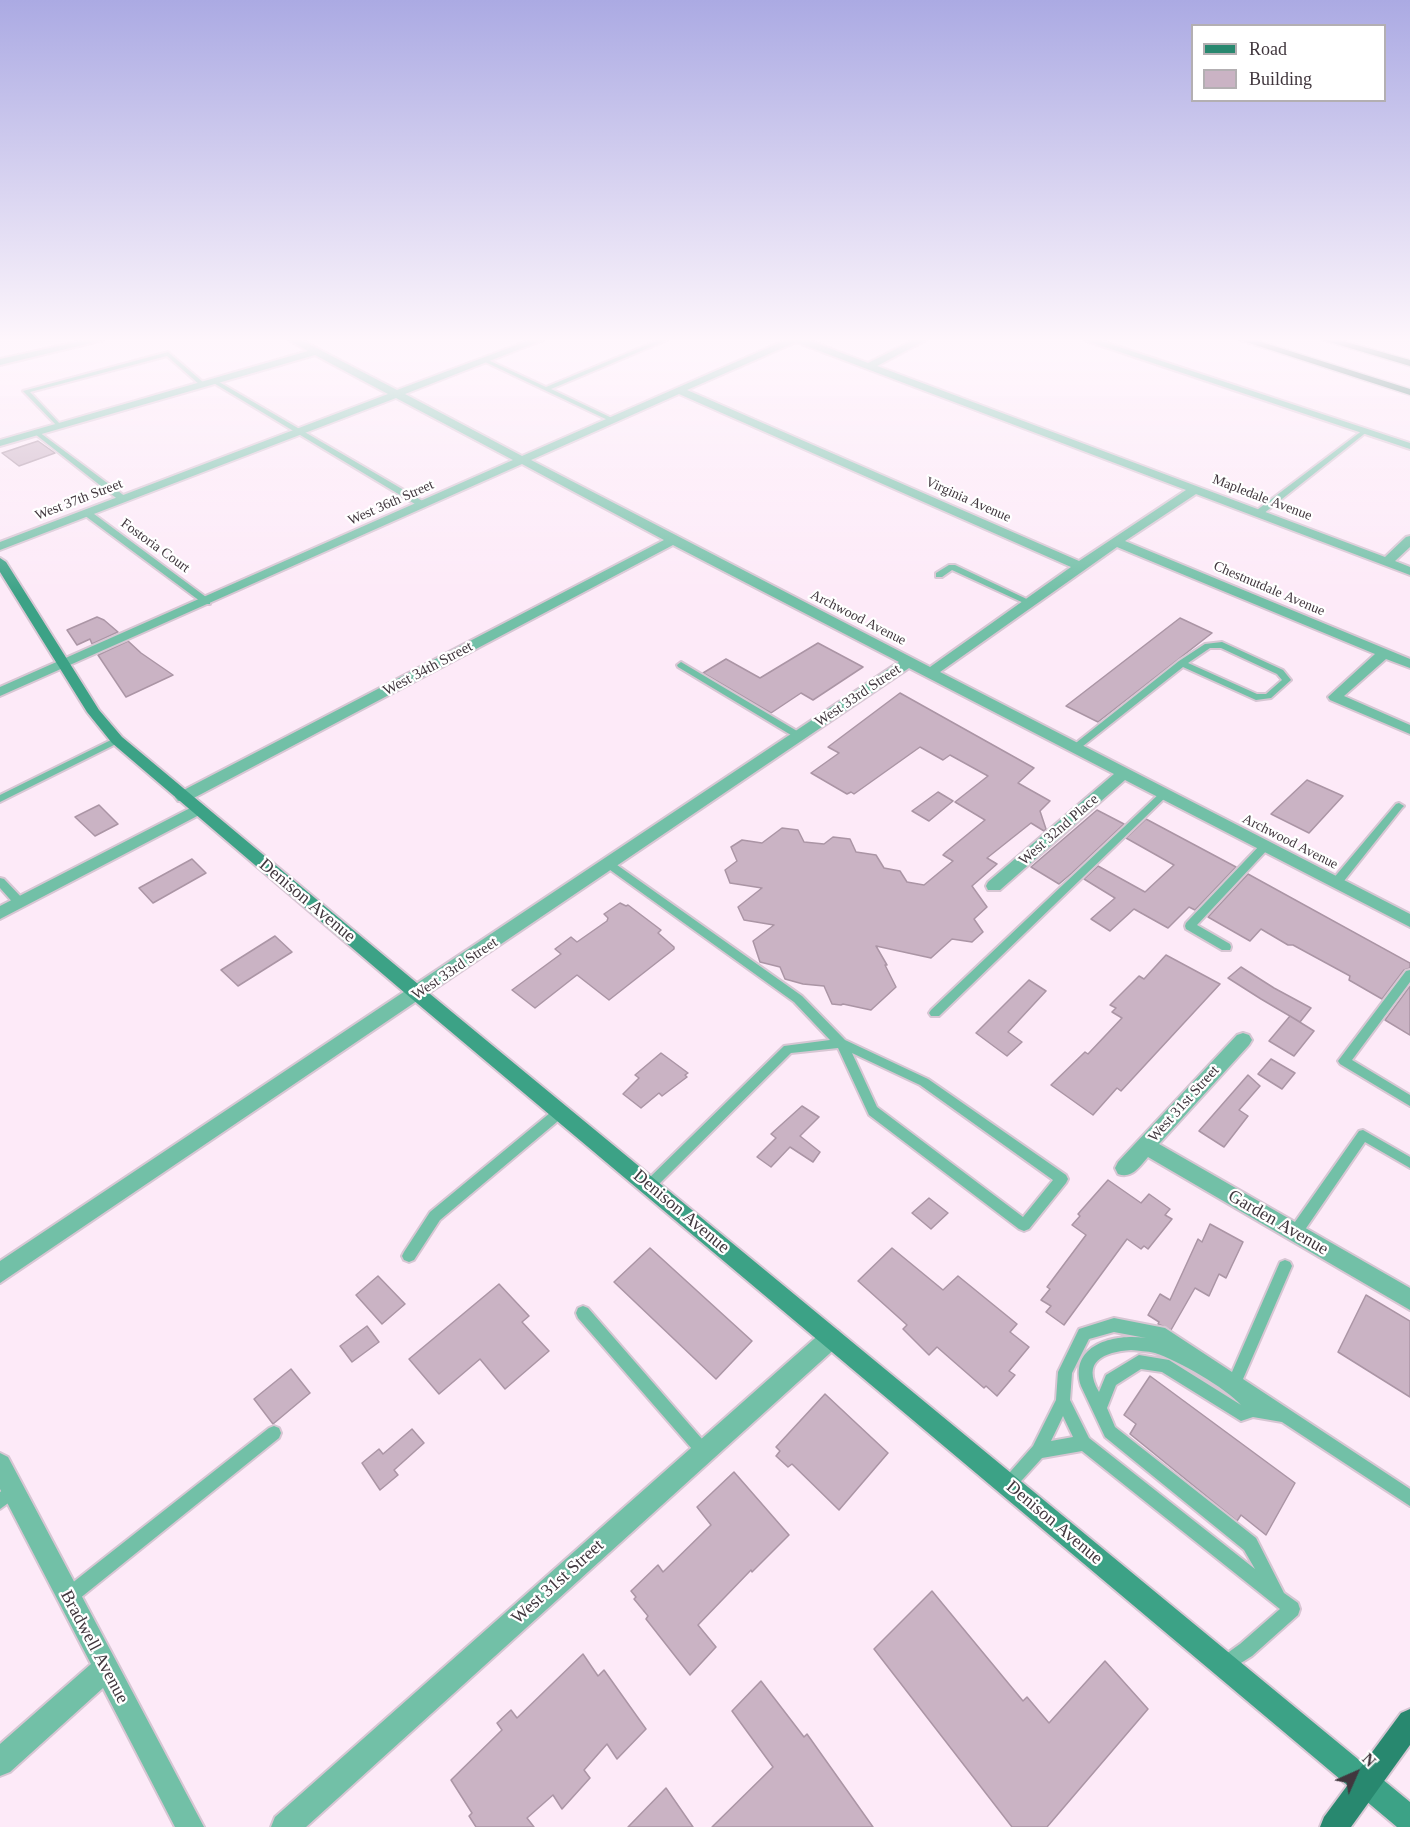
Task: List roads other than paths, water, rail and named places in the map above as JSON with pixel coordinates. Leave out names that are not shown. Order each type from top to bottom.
[{"type":"main road","name":"Denison Avenue","points":[[0,562],[94,712],[117,740],[418,994],[1410,1820]]},
{"type":"main road","points":[[1334,1827],[1410,1722]]},
{"type":"street","name":"West 37th Street","points":[[0,546],[314,425]]},
{"type":"street","name":"Archwood Avenue","points":[[453,425],[1410,921]]},
{"type":"street","name":"West 36th Street","points":[[0,692],[207,602],[600,425]]},
{"type":"street","name":"Virginia Avenue","points":[[759,425],[1080,566]]},
{"type":"street","name":"Mapledale Avenue","points":[[1026,425],[1260,512],[1410,571]]},
{"type":"street","points":[[1348,425],[1410,446]]},
{"type":"street","points":[[0,443],[59,426]]},
{"type":"street","points":[[930,673],[1080,566],[1195,489]]},
{"type":"street","name":"West 34th Street","points":[[183,797],[673,540]]},
{"type":"street","points":[[1387,562],[1410,540]]},
{"type":"street","name":"Chestnutdale Avenue","points":[[1116,542],[1410,664]]},
{"type":"street","points":[[1384,653],[1335,696],[1410,730]]},
{"type":"street","name":"West 33rd Street","points":[[0,1274],[909,662]]},
{"type":"street","name":"West 32nd Place","points":[[994,886],[1124,773]]},
{"type":"street","points":[[0,914],[198,809]]},
{"type":"street","name":"West 31st Street","points":[[1125,1168],[1243,1040]]},
{"type":"street","name":"Garden Avenue","points":[[1146,1146],[1410,1300]]},
{"type":"street","name":"West 31st Street","points":[[285,1827],[831,1338]]},
{"type":"street","name":"Bradwell Avenue","points":[[0,1465],[6,1496],[68,1597],[190,1827]]},
{"type":"street","points":[[0,1762],[105,1669]]},
{"type":"lane","points":[[289,425],[423,505]]},
{"type":"lane","points":[[1260,512],[1365,431]]},
{"type":"lane","name":"Fostoria Court","points":[[37,433],[123,499]]},
{"type":"lane","name":"Fostoria Court","points":[[87,513],[207,602]]},
{"type":"lane","points":[[939,575],[952,567],[1029,602]]},
{"type":"lane","points":[[1075,748],[1182,663],[1208,646],[1222,645],[1280,672],[1287,680],[1268,696],[1256,697],[1182,663]]},
{"type":"lane","points":[[681,665],[799,736]]},
{"type":"lane","points":[[0,800],[117,740]]},
{"type":"lane","points":[[934,1014],[1164,794]]},
{"type":"lane","points":[[1336,883],[1399,806]]},
{"type":"lane","points":[[1226,947],[1190,926],[1265,846]]},
{"type":"lane","points":[[610,864],[798,999],[841,1042],[924,1082],[1062,1179],[1024,1225],[873,1111],[841,1042]]},
{"type":"lane","points":[[0,882],[20,903]]},
{"type":"lane","points":[[1410,974],[1344,1061],[1410,1101]]},
{"type":"lane","points":[[649,1186],[788,1049],[841,1042]]},
{"type":"lane","points":[[409,1256],[435,1216],[560,1112]]},
{"type":"lane","points":[[1295,1233],[1363,1135],[1410,1163]]},
{"type":"lane","points":[[1235,1382],[1286,1266]]},
{"type":"lane","points":[[583,1312],[704,1452]]},
{"type":"lane","points":[[1008,1485],[1038,1451],[1063,1401],[1065,1372],[1084,1334],[1114,1325],[1165,1335],[1408,1496]]},
{"type":"lane","points":[[1253,1410],[1242,1396],[1177,1355],[1152,1346],[1119,1344],[1100,1349],[1089,1359],[1086,1379],[1110,1432],[1250,1544],[1285,1604]]},
{"type":"lane","points":[[1100,1408],[1111,1380],[1139,1362],[1164,1365],[1241,1414],[1253,1410],[1287,1416]]},
{"type":"lane","points":[[1063,1401],[1084,1443],[1285,1604]]},
{"type":"lane","points":[[68,1597],[274,1432]]},
{"type":"lane","points":[[1038,1451],[1084,1443]]},
{"type":"lane","points":[[1224,1665],[1246,1650],[1285,1604]]}]
